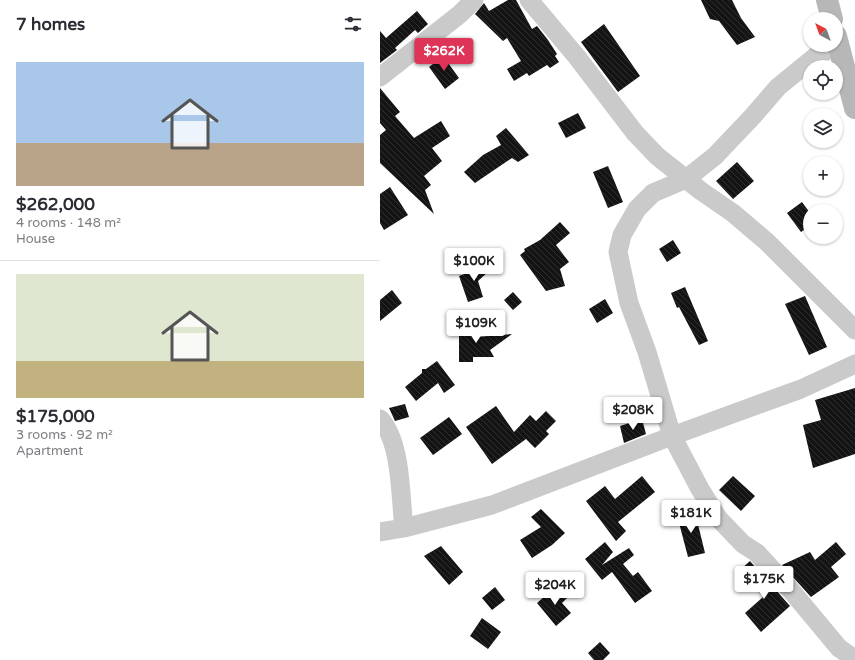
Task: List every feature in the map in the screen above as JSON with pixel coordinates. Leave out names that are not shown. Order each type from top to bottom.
[{"type":"main road","points":[[827,0],[830,12]]},
{"type":"main road","points":[[840,52],[855,108]]},
{"type":"street","points":[[380,77],[460,14],[474,0]]},
{"type":"street","points":[[529,0],[577,57],[636,133],[657,156],[733,213],[767,242],[855,330]]},
{"type":"street","points":[[821,52],[778,87],[735,136],[715,156],[686,179],[653,193],[637,209],[622,234],[618,252],[629,303],[647,352],[672,436],[700,489],[718,518],[743,544],[757,554],[790,588],[839,648],[855,659]]},
{"type":"street","points":[[380,532],[404,528],[492,505],[672,436],[801,389],[855,364]]},
{"type":"street","points":[[380,419],[388,429],[396,456],[404,528]]},
{"type":"building","points":[[508,0],[516,0],[532,29],[537,26],[548,40],[557,54],[555,56],[559,62],[550,68],[547,65],[529,76],[527,73],[514,81],[507,69],[521,61],[507,38],[503,41],[475,14],[484,3],[489,11]]},
{"type":"building","points":[[701,0],[732,0],[741,18],[755,37],[737,45],[719,21],[710,19]]},
{"type":"building","points":[[417,11],[428,24],[418,33],[415,30],[395,48],[397,50],[380,63],[380,31],[386,38]]},
{"type":"building","points":[[604,24],[640,76],[618,92],[581,42]]},
{"type":"building","points":[[443,56],[459,78],[445,89],[429,67]]},
{"type":"building","points":[[380,88],[400,112],[395,116],[414,138],[441,121],[450,136],[432,148],[442,161],[424,176],[431,185],[425,190],[434,214],[380,163],[380,135],[386,130],[380,123]]},
{"type":"building","points":[[578,113],[586,128],[566,138],[558,123]]},
{"type":"building","points":[[506,128],[529,155],[518,162],[512,158],[475,183],[464,172],[483,155],[501,145],[496,136]]},
{"type":"building","points":[[737,162],[754,181],[733,199],[716,181]]},
{"type":"building","points":[[608,166],[623,202],[608,208],[593,172]]},
{"type":"building","points":[[390,187],[408,215],[384,230],[380,223],[380,194]]},
{"type":"building","points":[[802,202],[803,204],[803,231],[801,232],[787,213]]},
{"type":"building","points":[[560,222],[570,233],[556,245],[569,262],[560,269],[565,286],[546,291],[520,255],[525,251],[524,249],[540,240]]},
{"type":"building","points":[[673,240],[681,253],[667,262],[659,249]]},
{"type":"building","points":[[500,261],[478,281],[483,297],[468,302],[459,276]]},
{"type":"building","points":[[685,287],[708,341],[699,345],[679,307],[677,308],[671,293]]},
{"type":"building","points":[[392,290],[402,303],[380,321],[380,300]]},
{"type":"building","points":[[513,292],[522,302],[513,310],[504,300]]},
{"type":"building","points":[[805,296],[827,347],[809,355],[785,304]]},
{"type":"building","points":[[605,299],[613,313],[597,323],[589,309]]},
{"type":"building","points":[[459,326],[477,326],[477,337],[512,334],[490,350],[494,357],[473,357],[473,362],[459,362]]},
{"type":"building","points":[[437,361],[455,385],[444,393],[438,383],[416,401],[405,387],[422,373],[422,369],[426,369]]},
{"type":"building","points":[[855,388],[855,454],[813,468],[803,425],[821,420],[815,400]]},
{"type":"building","points":[[405,404],[409,417],[395,421],[389,408]]},
{"type":"building","points":[[496,406],[514,432],[530,415],[536,421],[546,411],[556,421],[546,431],[549,434],[535,448],[526,439],[492,464],[466,427]]},
{"type":"building","points":[[449,417],[462,434],[433,455],[420,438]]},
{"type":"building","points":[[642,419],[646,434],[624,443],[620,426]]},
{"type":"building","points":[[642,476],[655,492],[618,522],[626,531],[616,541],[586,501],[605,486],[615,499]]},
{"type":"building","points":[[733,476],[755,496],[741,511],[719,490]]},
{"type":"building","points":[[694,508],[705,553],[688,557],[678,519]]},
{"type":"building","points":[[541,509],[565,533],[552,545],[532,558],[520,540],[541,527],[531,517]]},
{"type":"building","points":[[605,542],[613,552],[602,565],[629,548],[634,555],[623,564],[633,576],[638,572],[652,591],[635,603],[612,572],[602,580],[585,559]]},
{"type":"building","points":[[836,542],[846,554],[831,567],[839,577],[811,597],[782,565],[810,552],[815,560]]},
{"type":"building","points":[[441,546],[463,572],[449,585],[424,556]]},
{"type":"building","points":[[750,561],[790,606],[761,632],[745,613],[763,597],[741,569]]},
{"type":"building","points":[[556,586],[567,598],[562,603],[571,613],[556,626],[537,603]]},
{"type":"building","points":[[495,587],[505,600],[492,610],[482,598]]},
{"type":"building","points":[[482,618],[501,632],[488,649],[470,636]]},
{"type":"building","points":[[600,642],[610,653],[603,660],[594,660],[588,653]]}]
